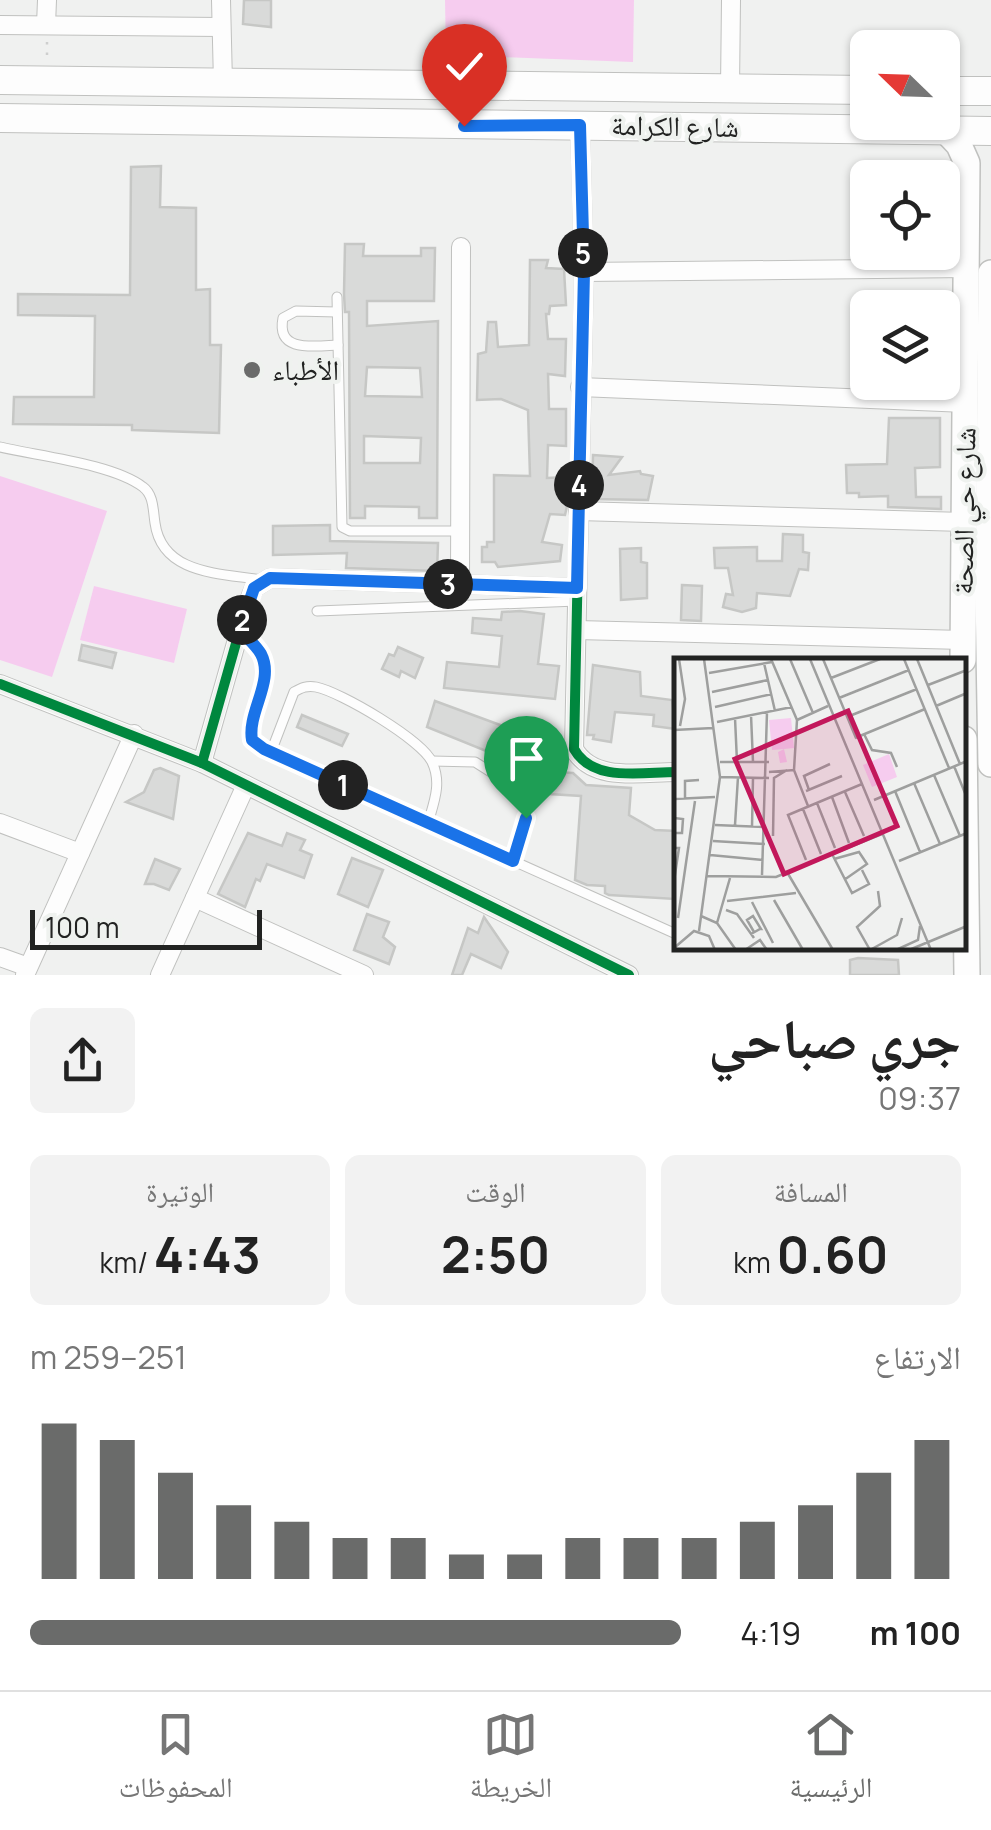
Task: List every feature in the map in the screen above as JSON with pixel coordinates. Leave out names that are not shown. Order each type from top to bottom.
[{"type":"main road","name":"شارع الكرامة","points":[[0,80],[850,90]]},
{"type":"main road","points":[[456,125],[448,106],[458,86]]},
{"type":"main road","points":[[960,91],[991,91]]},
{"type":"main road","name":"شارع الكرامة","points":[[0,118],[850,128]]},
{"type":"main road","name":"شارع الكرامة","points":[[960,129],[991,130]]},
{"type":"main road","name":"شارع حي الصحة","points":[[954,140],[967,163],[979,270],[981,559],[963,650]]},
{"type":"main road","name":"شارع حي الصحة","points":[[979,270],[966,403],[964,522],[981,559]]},
{"type":"main road","name":"شارع حي الصحة","points":[[976,593],[991,764]]},
{"type":"main road","points":[[966,907],[967,975]]},
{"type":"street","points":[[46,25],[47,0]]},
{"type":"street","points":[[221,0],[223,83]]},
{"type":"street","points":[[730,0],[730,88]]},
{"type":"street","points":[[0,25],[221,27]]},
{"type":"street","points":[[580,125],[584,272],[572,737],[580,760],[601,772],[674,772]]},
{"type":"street","points":[[460,585],[461,247]]},
{"type":"street","points":[[584,272],[979,270]]},
{"type":"street","points":[[580,387],[966,403]]},
{"type":"street","points":[[578,511],[964,522]]},
{"type":"street","points":[[202,763],[254,588],[270,578],[460,585],[577,595]]},
{"type":"street","points":[[577,630],[963,650]]},
{"type":"street","points":[[0,684],[202,763],[596,968],[628,975]]},
{"type":"street","points":[[0,956],[27,971],[134,734]]},
{"type":"street","points":[[160,975],[246,785]]},
{"type":"street","points":[[0,824],[80,853]]},
{"type":"street","points":[[195,898],[364,975]]},
{"type":"lane","points":[[338,297],[342,527],[350,531],[458,532]]},
{"type":"lane","points":[[338,312],[296,312],[283,318],[281,330],[287,341],[298,346],[338,345]]},
{"type":"lane","points":[[0,447],[106,470],[146,488],[152,500],[156,534],[166,552],[182,565],[264,581]]},
{"type":"lane","points":[[317,611],[577,595]]},
{"type":"lane","points":[[240,630],[260,653],[264,666],[250,730],[252,740],[674,933]]},
{"type":"lane","points":[[272,752],[294,692],[312,686],[358,704],[424,749],[432,760],[438,779],[428,822]]},
{"type":"lane","points":[[432,760],[475,762],[521,791],[526,818],[513,861]]},
{"type":"path","points":[[46,25],[48,81]]},
{"type":"shaded area","points":[[445,0],[634,0],[633,62],[446,55]]},
{"type":"shaded area","points":[[0,476],[107,511],[52,677],[0,660]]},
{"type":"shaded area","points":[[94,586],[187,609],[174,663],[80,640]]},
{"type":"building","points":[[244,0],[271,0],[271,27],[243,24]]},
{"type":"building","points":[[161,166],[160,207],[196,208],[196,290],[210,289],[210,345],[221,345],[219,433],[132,430],[132,425],[13,424],[14,397],[94,397],[95,316],[18,315],[18,294],[130,295],[131,167]]},
{"type":"building","points":[[345,244],[364,244],[363,256],[421,256],[421,248],[435,248],[434,301],[367,301],[367,326],[438,321],[437,518],[419,518],[419,507],[365,506],[365,518],[350,518],[349,312],[345,312]],"holes":[[[367,367],[420,368],[422,397],[365,396]],[[364,436],[421,438],[420,463],[364,463]]]},
{"type":"building","points":[[530,260],[548,260],[546,268],[564,269],[566,305],[550,306],[546,314],[548,339],[566,339],[565,376],[548,374],[549,409],[566,409],[566,446],[548,445],[547,478],[567,477],[567,506],[565,515],[550,514],[542,542],[562,545],[560,561],[498,567],[495,562],[482,562],[482,547],[494,542],[494,475],[530,476],[528,410],[501,399],[477,400],[478,354],[486,352],[488,322],[496,322],[498,347],[529,345]]},
{"type":"building","points":[[889,418],[940,418],[940,467],[915,468],[916,497],[941,497],[941,509],[888,507],[888,496],[859,497],[859,493],[847,493],[846,465],[887,464]]},
{"type":"building","points":[[593,455],[622,457],[609,475],[640,471],[653,476],[648,500],[592,499]]},
{"type":"building","points":[[330,525],[330,541],[438,543],[437,571],[346,568],[347,553],[273,555],[273,526]]},
{"type":"building","points":[[783,534],[803,535],[803,552],[809,553],[808,570],[799,569],[790,596],[757,593],[756,608],[742,612],[723,607],[726,594],[733,595],[728,568],[715,568],[714,548],[757,547],[757,561],[782,561]]},
{"type":"building","points":[[641,548],[641,562],[647,563],[647,598],[621,600],[620,549]]},
{"type":"building","points":[[682,585],[702,586],[701,621],[681,620]]},
{"type":"building","points":[[502,612],[544,614],[538,664],[559,666],[555,699],[444,688],[447,662],[499,667],[502,636],[472,633],[473,618],[501,620]]},
{"type":"building","points":[[82,645],[116,653],[112,668],[79,660]]},
{"type":"building","points":[[398,647],[423,658],[415,678],[401,671],[399,677],[382,669],[389,654],[394,656]]},
{"type":"building","points":[[593,665],[640,672],[641,696],[672,700],[674,729],[653,726],[654,715],[615,712],[611,742],[587,735]]},
{"type":"building","points":[[435,701],[538,739],[526,767],[427,727]]},
{"type":"building","points":[[302,715],[348,734],[342,746],[297,727]]},
{"type":"building","points":[[160,768],[179,776],[173,819],[126,802],[144,792],[154,770]]},
{"type":"building","points":[[534,771],[573,773],[586,785],[631,788],[629,815],[655,830],[674,831],[674,899],[609,895],[605,886],[575,880],[581,796],[533,793]]},
{"type":"building","points":[[248,833],[282,846],[287,833],[305,840],[300,850],[312,855],[304,878],[267,864],[245,907],[218,894]]},
{"type":"building","points":[[352,858],[383,870],[368,907],[338,894]]},
{"type":"building","points":[[155,859],[180,869],[169,890],[145,884]]},
{"type":"building","points":[[367,914],[389,922],[383,937],[395,947],[389,964],[354,950]]},
{"type":"building","points":[[484,917],[508,952],[501,968],[471,954],[462,975],[452,975],[468,928],[478,933]]},
{"type":"building","points":[[850,960],[898,960],[899,975],[850,975]]},
{"type":"cycle path","points":[[580,125],[584,272],[574,749],[582,760],[606,771],[674,772]]},
{"type":"cycle path","points":[[202,763],[246,608],[254,588],[270,578],[577,588]]},
{"type":"cycle path","points":[[0,684],[202,763],[629,975]]},
{"type":"place","name":"الأطباء","points":[[252,370]]},
{"type":"route","points":[[464,126],[580,125],[584,272],[577,588],[270,578],[254,588],[240,630],[260,653],[264,666],[250,730],[252,740],[264,749],[513,861],[526,818]]}]
